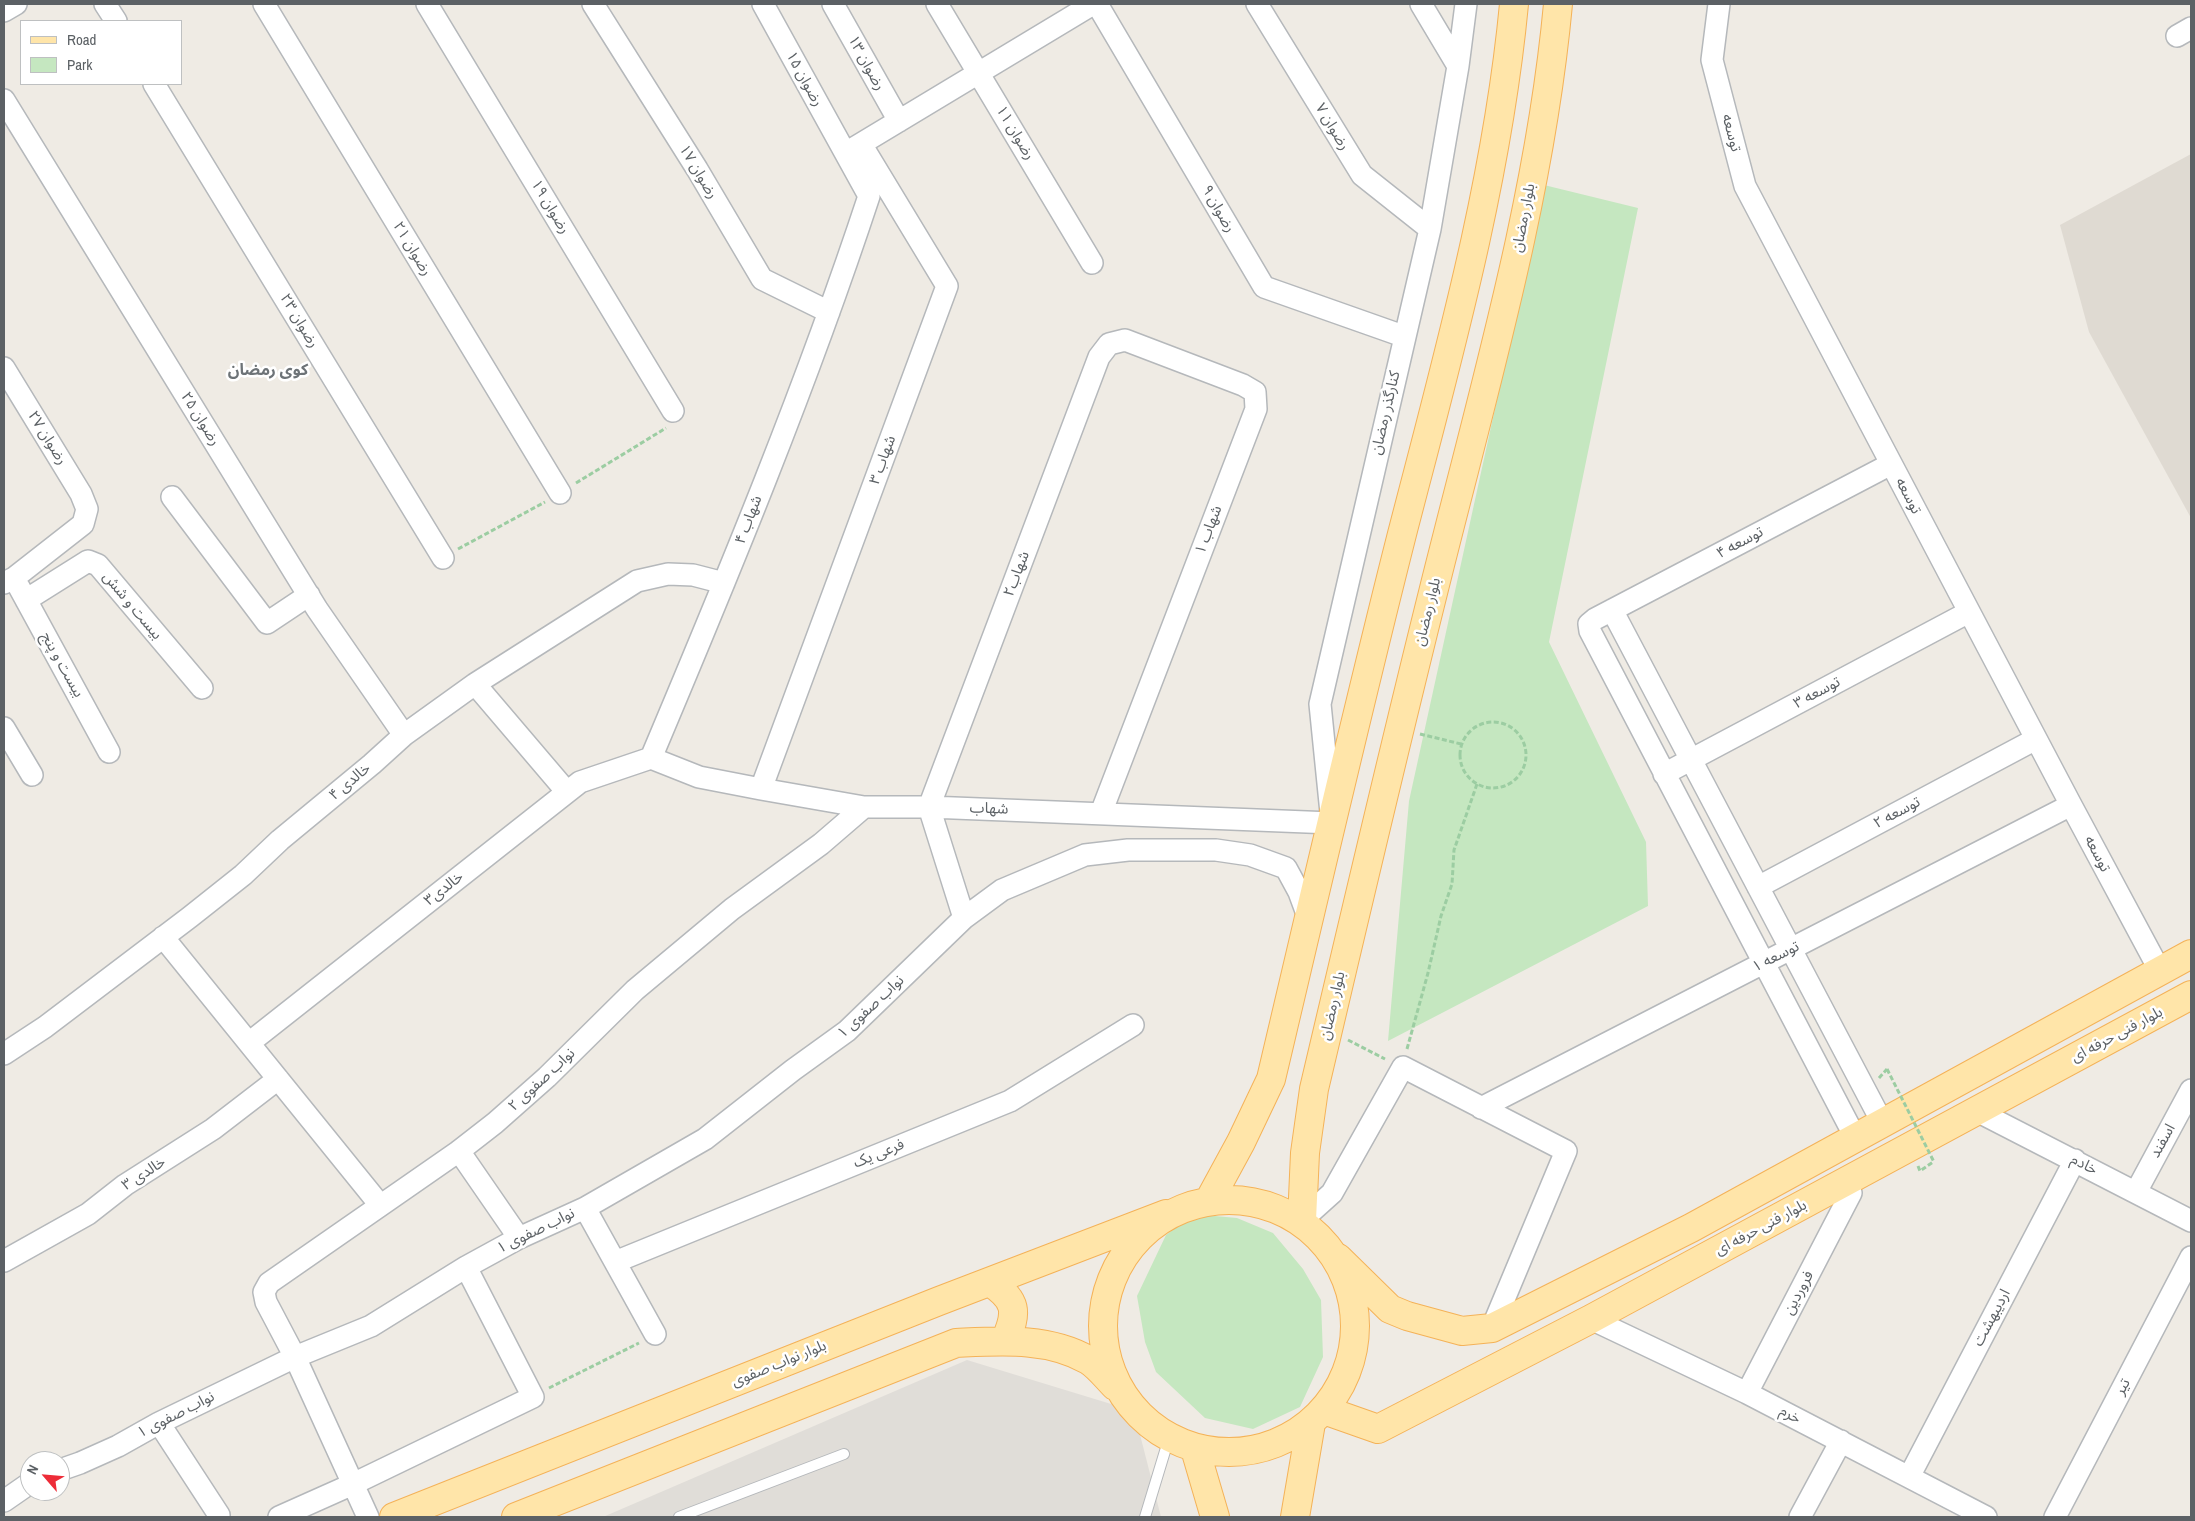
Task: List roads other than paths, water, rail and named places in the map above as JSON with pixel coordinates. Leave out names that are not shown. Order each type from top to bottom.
[{"type":"main road","points":[[1514,4],[1509,59],[1478,230],[1391,580],[1271,1078],[1241,1142],[1210,1199],[1258,1201],[1302,1220],[1390,1309],[1407,1316],[1462,1331],[1492,1328],[1691,1228],[2191,954]]},
{"type":"main road","name":"بلوار رمضان","points":[[1302,1220],[1305,1153],[1314,1089],[1433,590],[1521,239],[1552,65],[1558,4]]},
{"type":"main road","points":[[1391,580],[1433,590]]},
{"type":"main road","name":"بلوار فنی حرفه ای","points":[[1318,1416],[1378,1429],[1591,1319],[2191,994]]},
{"type":"main road","name":"بلوار نواب صفوی","points":[[394,1517],[990,1282],[1210,1199]]},
{"type":"main road","points":[[1118,1388],[1102,1341],[1106,1292],[1128,1247],[1166,1214]]},
{"type":"main road","points":[[516,1517],[956,1343],[1005,1341],[1056,1346],[1089,1360],[1118,1388],[1134,1411],[1162,1434],[1195,1449],[1236,1453],[1276,1444],[1318,1416],[1346,1376],[1356,1336],[1353,1296],[1338,1258]]},
{"type":"main road","points":[[990,1282],[1006,1293],[1015,1312],[1012,1326],[1005,1341]]},
{"type":"main road","points":[[1295,1517],[1318,1416]]},
{"type":"main road","points":[[1195,1449],[1215,1517]]},
{"type":"street","points":[[4,11],[16,4]]},
{"type":"street","points":[[105,4],[115,20]]},
{"type":"street","name":"رضوان ۲۱","points":[[264,4],[560,494]]},
{"type":"street","name":"رضوان ۱۹","points":[[427,4],[673,410]]},
{"type":"street","name":"رضوان ۱۷","points":[[592,4],[697,169],[762,278],[829,312]]},
{"type":"street","name":"رضوان ۱۵","points":[[763,4],[853,149]]},
{"type":"street","name":"رضوان ۱۳","points":[[833,4],[899,121]]},
{"type":"street","name":"رضوان ۱۱","points":[[937,4],[1092,263]]},
{"type":"street","points":[[853,149],[1093,4]]},
{"type":"street","name":"رضوان ۹","points":[[1097,4],[1264,287],[1403,336]]},
{"type":"street","name":"رضوان ۷","points":[[1258,4],[1362,175],[1430,228]]},
{"type":"street","points":[[1421,4],[1458,66]]},
{"type":"street","name":"کنارگذر رمضان","points":[[1332,823],[1320,704],[1403,336],[1430,228],[1458,66],[1466,4]]},
{"type":"street","name":"توسعه","points":[[1719,4],[1712,60],[1745,186],[2036,739],[2160,970]]},
{"type":"street","name":"رضوان ۲۳","points":[[155,85],[443,558]]},
{"type":"street","name":"رضوان ۲۵","points":[[4,100],[308,596],[404,735]]},
{"type":"street","name":"شهاب ۴","points":[[651,758],[724,583],[841,280],[869,196],[853,149]]},
{"type":"street","name":"شهاب ۳","points":[[761,789],[948,286],[853,149]]},
{"type":"street","name":"شهاب ۱","points":[[1101,814],[1256,409],[1255,392],[1243,385],[1125,340],[1109,344]]},
{"type":"street","name":"شهاب۲","points":[[929,807],[1099,357],[1109,344]]},
{"type":"street","name":"رضوان ۲۷","points":[[4,368],[81,494],[87,509],[84,524],[9,581]]},
{"type":"street","name":"توسعه ۴","points":[[1664,774],[1590,631],[1589,624],[1595,619],[1891,464]]},
{"type":"street","points":[[172,497],[267,623],[308,596]]},
{"type":"street","name":"بیست و شش","points":[[26,600],[88,561],[98,566],[202,688]]},
{"type":"street","name":"خالدی ۴","points":[[4,1054],[45,1027],[243,875],[280,840],[404,735],[475,684],[637,581],[668,574],[693,575],[724,583]]},
{"type":"street","name":"بیست و پنج","points":[[9,581],[26,600],[109,752]]},
{"type":"street","points":[[1612,610],[1882,1122]]},
{"type":"street","name":"توسعه ۳","points":[[1664,774],[1969,612]]},
{"type":"street","points":[[475,684],[567,792]]},
{"type":"street","points":[[4,728],[32,775]]},
{"type":"street","name":"توسعه ۲","points":[[1758,888],[2036,739]]},
{"type":"street","name":"شهاب","points":[[651,758],[700,777],[864,807],[929,807],[1332,823]]},
{"type":"street","name":"خالدی۳","points":[[249,1043],[580,782],[651,758]]},
{"type":"street","points":[[1664,774],[1855,1137]]},
{"type":"street","name":"توسعه ۱","points":[[1481,1108],[2071,805]]},
{"type":"street","name":"نواب صفوی ۲","points":[[368,1517],[295,1357],[266,1302],[264,1292],[269,1283],[459,1151],[495,1123],[547,1077],[635,990],[732,908],[821,844],[864,807]]},
{"type":"street","points":[[929,807],[964,918]]},
{"type":"street","name":"نواب صفوی ۱","points":[[70,1466],[118,1446],[159,1423],[295,1357],[371,1326],[466,1267],[519,1238],[585,1208],[705,1139],[793,1070],[847,1031],[964,918],[1002,890],[1085,856],[1128,850],[1216,850],[1250,855],[1286,868],[1299,892],[1309,919]]},
{"type":"street","points":[[164,937],[380,1205]]},
{"type":"street","name":"فرعی یک","points":[[615,1262],[1010,1101],[1133,1025]]},
{"type":"street","points":[[1302,1220],[1332,1193],[1403,1067],[1566,1151],[1492,1328]]},
{"type":"street","name":"خالدی ۳","points":[[4,1261],[88,1214],[125,1185],[213,1128],[278,1079]]},
{"type":"street","name":"اسفند","points":[[2136,1192],[2191,1090]]},
{"type":"street","name":"خادم","points":[[1975,1110],[2191,1221]]},
{"type":"street","points":[[459,1151],[519,1238]]},
{"type":"street","name":"اردیبهشت","points":[[1909,1477],[2075,1160]]},
{"type":"street","name":"فروردین","points":[[1747,1393],[1851,1193]]},
{"type":"street","points":[[585,1208],[656,1334]]},
{"type":"street","name":"تیر","points":[[2056,1517],[2191,1257]]},
{"type":"street","points":[[279,1517],[353,1484],[533,1396],[466,1267]]},
{"type":"street","name":"خرم","points":[[1591,1319],[1747,1393],[1909,1477],[1963,1512],[1986,1517]]},
{"type":"street","points":[[159,1423],[219,1515]]},
{"type":"street","points":[[1800,1517],[1841,1442]]},
{"type":"street","points":[[4,1501],[20,1490]]},
{"type":"lane","points":[[1144,1517],[1169,1438]]},
{"type":"lane","points":[[679,1517],[844,1454]]},
{"type":"district","name":"کوی رمضان","points":[[268,371]]}]
